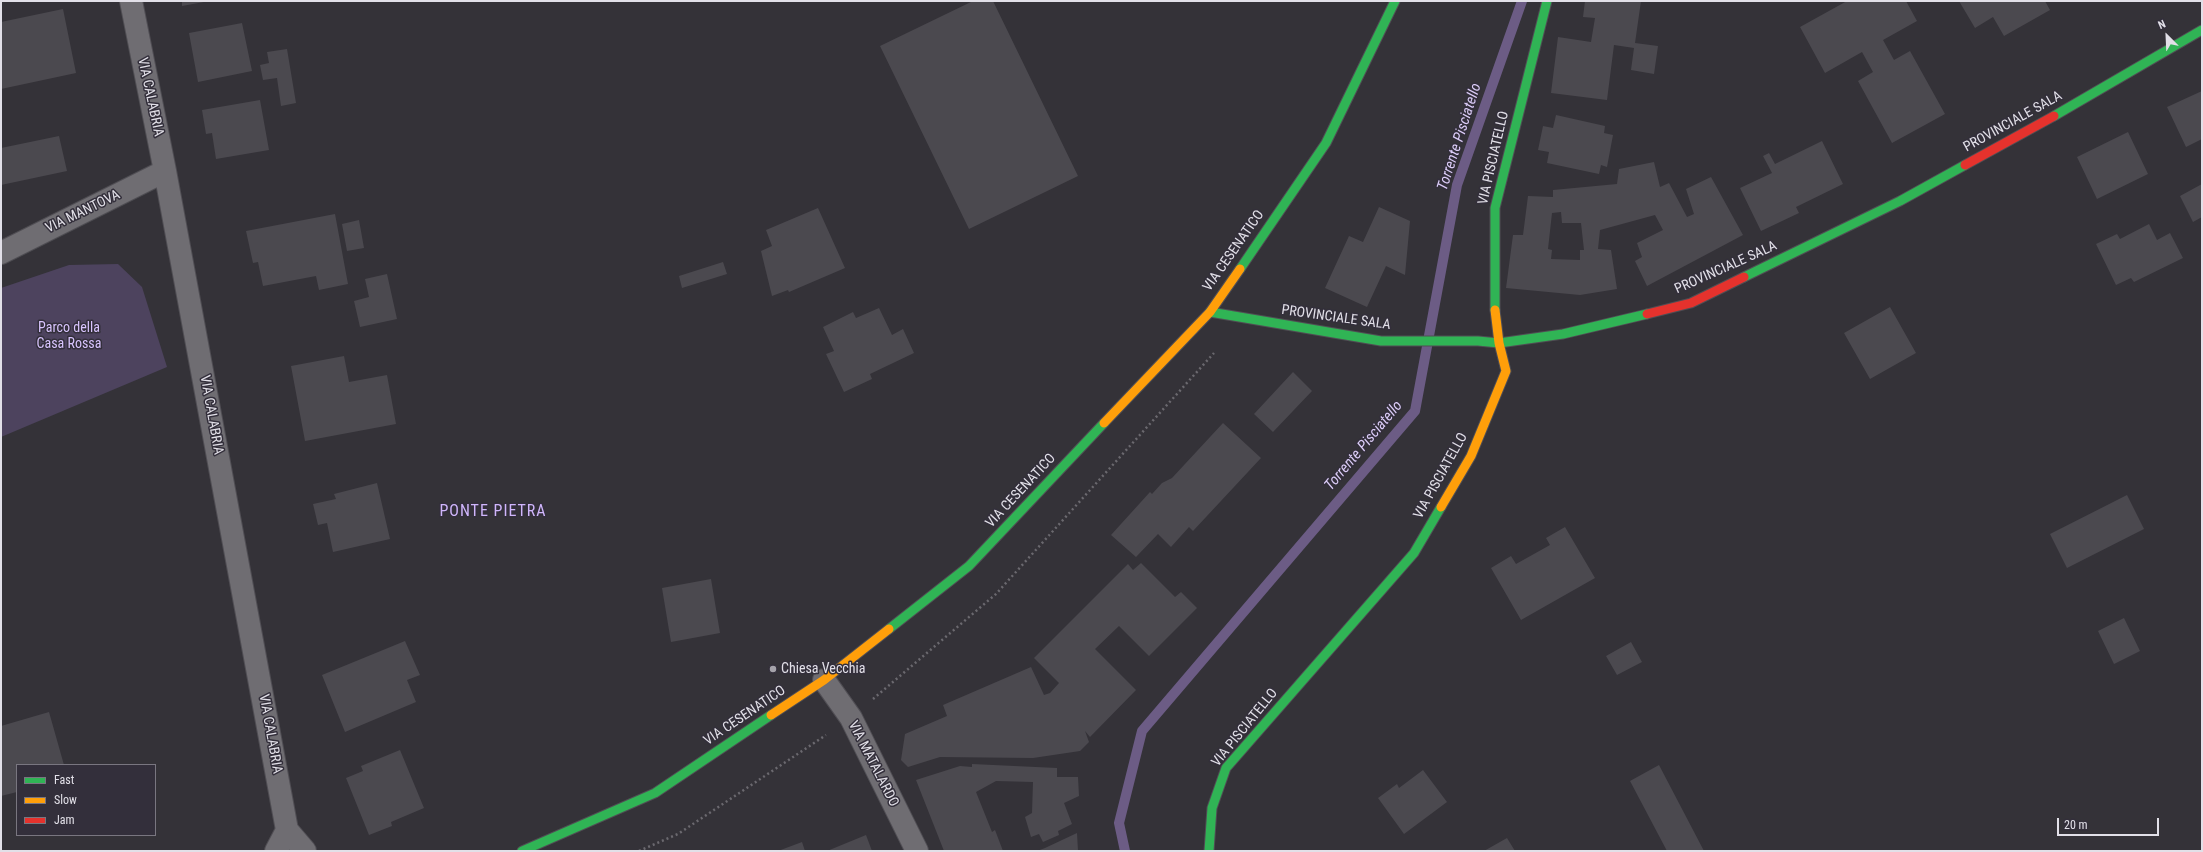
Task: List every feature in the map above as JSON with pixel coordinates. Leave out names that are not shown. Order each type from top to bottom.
[{"type":"street","name":"VIA CALABRIA","points":[[131,1],[165,171],[287,830]]},
{"type":"street","name":"VIA CESENATICO","points":[[522,851],[655,793],[824,680],[969,566],[1210,312],[1326,144],[1395,1]]},
{"type":"street","name":"VIA PISCIATELLO","points":[[1209,851],[1208,826],[1214,794],[1226,768],[1414,553],[1471,456],[1506,372],[1499,343],[1494,306],[1495,208],[1547,1]]},
{"type":"street","name":"PROVINCIALE SALA","points":[[1210,312],[1381,341],[1478,341],[1499,343],[1563,334],[1691,303],[1900,201],[2101,90],[2202,30]]},
{"type":"street","name":"VIA MANTOVA","points":[[1,252],[165,171]]},
{"type":"street","name":"VIA MATALARDO","points":[[824,680],[851,718],[917,851]]},
{"type":"street","points":[[276,851],[287,830],[305,851]]},
{"type":"green space","name":"Parco della Casa Rossa","points":[[118,264],[142,287],[167,367],[1,437],[1,288],[69,265]]},
{"type":"building","points":[[182,1],[204,1],[204,2],[182,6]]},
{"type":"building","points":[[973,1],[993,1],[1078,176],[969,229],[880,46]]},
{"type":"building","points":[[1585,1],[1641,1],[1635,43],[1658,46],[1654,74],[1631,70],[1634,48],[1614,45],[1607,100],[1551,93],[1558,37],[1591,42],[1595,18],[1583,17]]},
{"type":"building","points":[[1847,1],[1906,1],[1917,21],[1883,40],[1894,60],[1910,51],[1945,114],[1892,143],[1858,81],[1873,72],[1862,52],[1825,73],[1800,27]]},
{"type":"building","points":[[1959,1],[2045,1],[2050,10],[2004,36],[1993,17],[1975,28]]},
{"type":"building","points":[[63,9],[76,73],[1,89],[1,22]]},
{"type":"building","points":[[242,23],[252,71],[198,82],[189,33]]},
{"type":"building","points":[[287,49],[296,103],[281,106],[277,78],[263,80],[260,65],[269,63],[267,52]]},
{"type":"building","points":[[2202,91],[2202,139],[2186,147],[2167,107]]},
{"type":"building","points":[[260,100],[269,150],[216,159],[212,133],[206,134],[202,110]]},
{"type":"building","points":[[1556,115],[1605,126],[1604,133],[1613,135],[1607,167],[1601,165],[1599,174],[1547,163],[1549,152],[1538,150],[1543,126],[1553,128]]},
{"type":"building","points":[[2128,132],[2148,174],[2097,199],[2077,157]]},
{"type":"building","points":[[59,136],[67,171],[1,185],[1,148]]},
{"type":"building","points":[[1822,141],[1843,184],[1796,207],[1799,213],[1761,231],[1740,188],[1772,173],[1763,156],[1769,153],[1775,164]]},
{"type":"building","points":[[1654,162],[1660,187],[1669,183],[1687,217],[1694,214],[1686,189],[1711,177],[1743,235],[1647,286],[1635,261],[1642,257],[1637,243],[1663,230],[1655,215],[1600,230],[1598,249],[1611,250],[1617,289],[1580,295],[1506,288],[1513,235],[1523,235],[1528,196],[1553,197],[1553,190],[1617,184],[1619,169]],"holes":[[[1561,212],[1562,223],[1581,223],[1584,250],[1580,250],[1580,260],[1551,259],[1552,250],[1548,249],[1552,213]]]},
{"type":"building","points":[[2202,184],[2202,217],[2193,222],[2180,196]]},
{"type":"building","points":[[1379,207],[1410,221],[1405,275],[1386,266],[1367,307],[1325,288],[1349,236],[1363,242]]},
{"type":"building","points":[[818,208],[845,268],[789,292],[788,290],[772,296],[761,251],[772,246],[766,230]]},
{"type":"building","points":[[335,214],[348,284],[319,290],[316,276],[263,286],[258,262],[253,263],[246,231]]},
{"type":"building","points":[[359,220],[364,248],[347,251],[342,224]]},
{"type":"building","points":[[2149,224],[2157,240],[2170,233],[2183,258],[2134,282],[2131,278],[2116,285],[2096,244],[2117,234],[2120,239]]},
{"type":"building","points":[[723,262],[727,274],[682,288],[679,276]]},
{"type":"building","points":[[387,274],[397,319],[360,327],[354,301],[369,297],[365,279]]},
{"type":"building","points":[[1890,307],[1916,353],[1870,379],[1844,333]]},
{"type":"building","points":[[879,308],[892,335],[903,329],[914,353],[870,374],[872,379],[844,392],[826,354],[834,351],[823,327],[853,312],[856,318]]},
{"type":"building","points":[[344,356],[349,382],[387,375],[396,424],[305,441],[291,366]]},
{"type":"building","points":[[1293,372],[1312,391],[1273,432],[1254,414]]},
{"type":"building","points":[[1223,423],[1261,458],[1193,531],[1189,527],[1171,547],[1158,534],[1136,557],[1111,535],[1150,492],[1152,494],[1162,483],[1172,478]]},
{"type":"building","points":[[377,483],[390,539],[333,552],[327,523],[318,525],[313,504],[336,499],[334,494]]},
{"type":"building","points":[[2127,495],[2144,529],[2067,568],[2050,534]]},
{"type":"building","points":[[1565,527],[1595,578],[1521,620],[1491,568],[1511,556],[1516,564],[1550,545],[1546,538]]},
{"type":"building","points":[[1141,563],[1175,597],[1181,592],[1197,608],[1149,656],[1119,626],[1095,649],[1136,690],[1090,737],[1085,731],[1089,742],[1080,751],[1033,758],[940,757],[908,767],[901,760],[905,734],[947,716],[943,705],[1031,667],[1044,695],[1050,693],[1059,683],[1034,658],[1128,564],[1133,570]]},
{"type":"building","points":[[711,579],[720,633],[671,642],[662,588]]},
{"type":"building","points":[[2124,618],[2140,651],[2114,664],[2098,631]]},
{"type":"building","points":[[405,641],[420,675],[407,680],[416,702],[345,732],[322,675]]},
{"type":"building","points":[[1631,642],[1642,662],[1617,675],[1606,656]]},
{"type":"building","points":[[49,712],[64,764],[16,764],[16,792],[1,796],[1,726]]},
{"type":"building","points":[[400,750],[424,808],[391,822],[392,826],[369,835],[346,778],[363,771],[361,766]]},
{"type":"building","points":[[972,764],[1057,768],[1057,777],[1078,777],[1079,796],[1064,803],[1072,824],[1058,831],[1059,835],[1043,842],[1039,834],[1031,837],[1025,817],[1032,813],[1033,782],[996,781],[976,792],[992,832],[995,830],[1003,851],[944,851],[916,780],[960,766],[972,767]]},
{"type":"building","points":[[1659,765],[1704,851],[1667,851],[1630,781]]},
{"type":"building","points":[[1423,770],[1447,802],[1404,834],[1378,798],[1397,784],[1399,788]]},
{"type":"building","points":[[1077,833],[1078,851],[1037,851],[1045,848]]},
{"type":"building","points":[[866,835],[872,851],[827,851]]},
{"type":"building","points":[[1507,838],[1515,851],[1484,851]]},
{"type":"building","points":[[802,842],[805,851],[778,851]]},
{"type":"waterway","name":"Torrente Pisciatello","points":[[1125,851],[1119,823],[1142,731],[1415,411],[1457,185],[1522,1]]},
{"type":"traffic: fast","points":[[1240,269],[1326,143],[1395,1]]},
{"type":"traffic: fast","points":[[1495,310],[1495,208],[1547,1]]},
{"type":"traffic: fast","points":[[2054,116],[2202,30]]},
{"type":"traffic: fast","points":[[1744,277],[1900,201],[1965,165]]},
{"type":"traffic: fast","points":[[1210,312],[1381,341],[1478,341],[1499,343],[1563,334],[1647,314]]},
{"type":"traffic: fast","points":[[889,629],[969,566],[1104,423]]},
{"type":"traffic: fast","points":[[1209,851],[1212,808],[1226,768],[1414,553],[1441,507]]},
{"type":"traffic: fast","points":[[522,851],[655,793],[771,715]]},
{"type":"traffic: slow","points":[[1104,423],[1210,312],[1240,269]]},
{"type":"traffic: slow","points":[[1441,507],[1471,456],[1506,371],[1499,343],[1495,310]]},
{"type":"traffic: slow","points":[[771,715],[824,680],[889,629]]},
{"type":"traffic: jam","points":[[1965,165],[2054,116]]},
{"type":"traffic: jam","points":[[1647,314],[1691,303],[1744,277]]},
{"type":"place","name":"Chiesa Vecchia","points":[[773,669]]},
{"type":"district","name":"PONTE PIETRA","points":[[493,512]]}]
